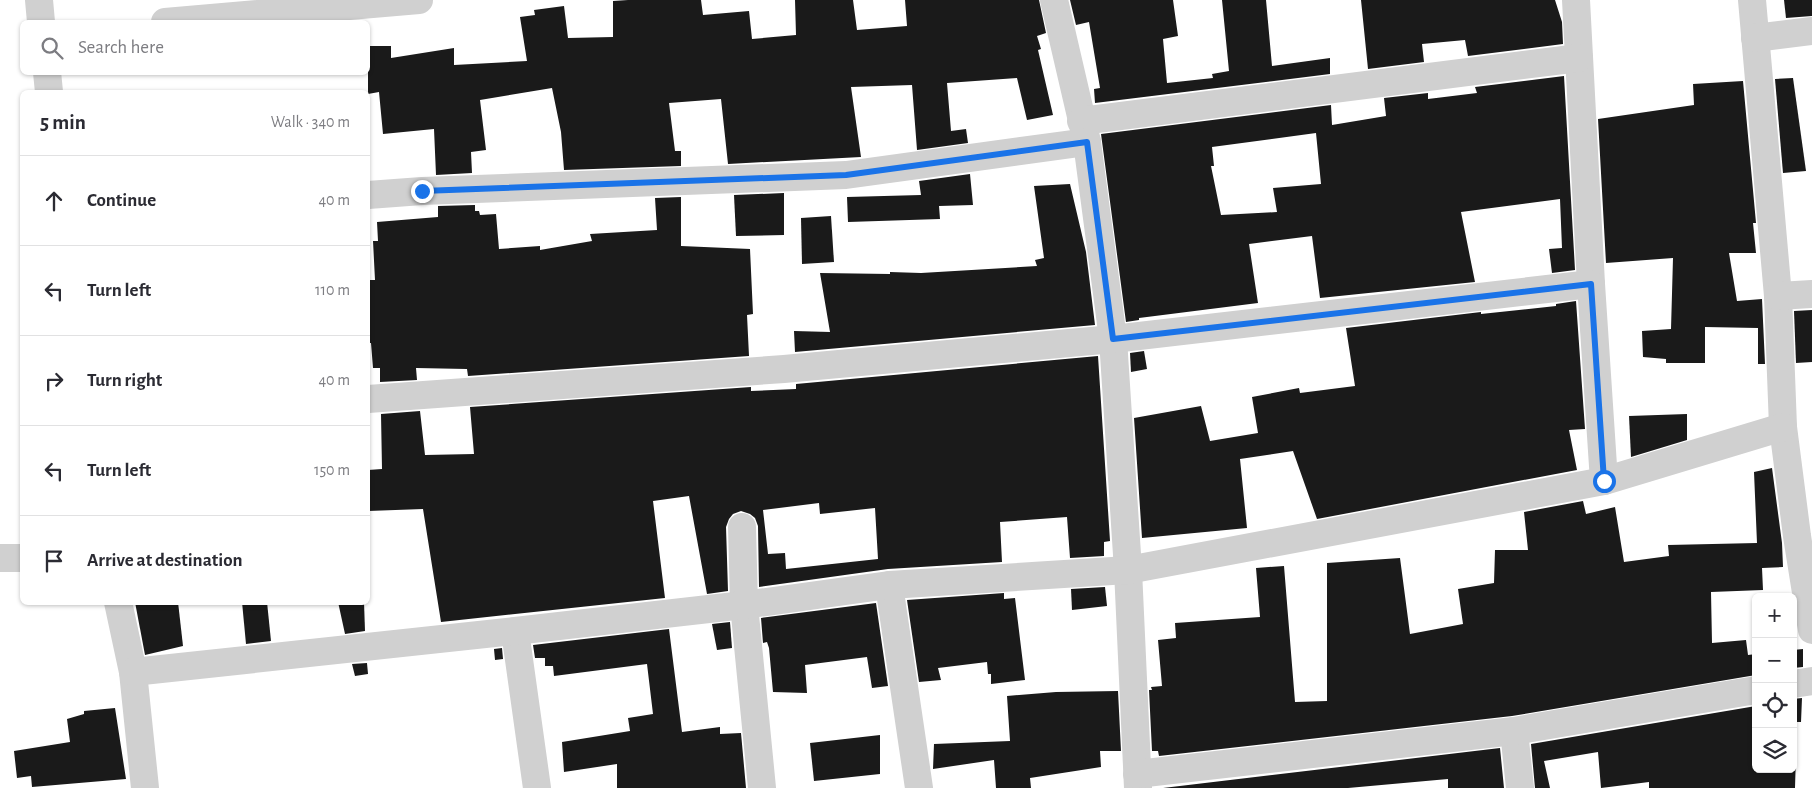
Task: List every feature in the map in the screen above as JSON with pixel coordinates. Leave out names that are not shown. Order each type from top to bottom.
[{"type":"street","points":[[39,0],[41,20]]},
{"type":"street","points":[[188,20],[419,0]]},
{"type":"street","points":[[1054,0],[1084,132],[1113,339],[1128,570],[1137,781],[1514,731],[1752,691]]},
{"type":"street","points":[[1576,0],[1591,284],[1604,481]]},
{"type":"street","points":[[1752,0],[1778,296],[1783,427],[1804,536],[1812,630]]},
{"type":"street","points":[[1755,38],[1812,31]]},
{"type":"street","points":[[370,195],[422,191],[846,175],[1084,132],[1579,58]]},
{"type":"street","points":[[47,75],[49,90]]},
{"type":"street","points":[[370,399],[784,369],[1113,339],[1591,284]]},
{"type":"street","points":[[1778,296],[1812,294]]},
{"type":"street","points":[[133,672],[744,605],[889,585],[1128,570],[1604,481],[1783,427]]},
{"type":"street","points":[[742,527],[744,605],[762,788]]},
{"type":"street","points":[[0,558],[20,558]]},
{"type":"street","points":[[889,585],[919,788]]},
{"type":"street","points":[[119,605],[133,672],[145,788]]},
{"type":"street","points":[[515,631],[537,788]]},
{"type":"street","points":[[1797,683],[1812,681]]},
{"type":"street","points":[[1514,731],[1520,788]]},
{"type":"building","points":[[701,0],[703,15],[749,11],[752,39],[796,35],[795,0],[853,0],[857,30],[907,26],[905,0],[1039,0],[1046,33],[1037,36],[1041,49],[1038,50],[1053,115],[1027,120],[1017,78],[947,83],[951,131],[966,129],[968,143],[917,150],[912,85],[851,87],[861,157],[728,164],[721,99],[669,103],[675,151],[681,151],[681,166],[564,170],[561,132],[552,88],[480,100],[486,150],[471,152],[472,173],[436,175],[434,129],[383,134],[379,92],[370,94],[370,90],[368,90],[370,46],[391,46],[391,58],[454,48],[454,65],[527,61],[520,17],[535,15],[534,10],[564,6],[568,38],[613,37],[613,1]]},
{"type":"building","points":[[1070,0],[1173,0],[1178,36],[1163,39],[1167,83],[1213,78],[1212,74],[1229,71],[1222,0],[1266,0],[1272,66],[1330,58],[1330,74],[1095,103],[1094,89],[1100,88],[1089,22],[1076,25]]},
{"type":"building","points":[[1361,0],[1555,0],[1562,22],[1563,44],[1468,56],[1465,40],[1422,44],[1424,62],[1368,69]]},
{"type":"building","points":[[1784,0],[1812,0],[1812,16],[1786,18]]},
{"type":"building","points":[[1564,76],[1575,270],[1552,273],[1549,249],[1562,248],[1560,199],[1461,212],[1475,282],[1320,298],[1312,236],[1249,244],[1258,303],[1139,318],[1139,320],[1126,322],[1101,134],[1331,105],[1332,125],[1386,116],[1384,98],[1428,93],[1428,99],[1477,93],[1475,87]],"holes":[[[1316,133],[1321,184],[1273,188],[1277,212],[1221,215],[1211,166],[1214,166],[1212,147]]]},
{"type":"building","points":[[1793,78],[1806,171],[1783,173],[1775,79]]},
{"type":"building","points":[[1743,81],[1756,223],[1753,223],[1756,253],[1729,253],[1737,301],[1762,299],[1765,364],[1758,364],[1758,328],[1705,327],[1705,363],[1666,363],[1666,359],[1643,357],[1642,331],[1671,329],[1673,258],[1606,263],[1598,119],[1694,105],[1693,84]]},
{"type":"building","points":[[970,174],[973,205],[939,206],[940,219],[848,222],[847,197],[921,195],[919,181]]},
{"type":"building","points":[[1070,184],[1086,252],[1095,325],[795,352],[794,331],[830,332],[820,273],[921,273],[1037,266],[1035,260],[1044,258],[1034,186]]},
{"type":"building","points":[[784,193],[784,235],[736,236],[734,195]]},
{"type":"building","points":[[681,197],[681,246],[750,249],[753,314],[747,315],[749,356],[468,376],[467,369],[416,368],[417,380],[380,382],[380,368],[373,368],[370,343],[370,280],[375,280],[373,241],[378,241],[377,222],[438,217],[438,206],[475,205],[475,211],[479,211],[480,215],[496,214],[499,249],[540,246],[540,250],[592,241],[590,234],[657,230],[655,198]]},
{"type":"building","points":[[831,216],[834,262],[802,264],[801,218]]},
{"type":"building","points":[[1576,301],[1585,429],[1569,430],[1577,470],[1317,519],[1293,451],[1240,459],[1247,528],[1142,538],[1134,418],[1201,406],[1210,441],[1258,433],[1252,397],[1299,388],[1300,393],[1355,386],[1346,328],[1481,312],[1481,314],[1556,306],[1556,304]]},
{"type":"building","points":[[1812,310],[1812,362],[1796,363],[1794,311]]},
{"type":"building","points":[[1144,351],[1147,369],[1131,372],[1130,353]]},
{"type":"building","points":[[1098,356],[1110,541],[1104,542],[1104,556],[1070,558],[1067,517],[1000,522],[1002,562],[888,569],[759,587],[758,526],[755,518],[741,511],[733,514],[726,527],[728,591],[707,594],[689,496],[653,501],[665,598],[441,622],[423,509],[370,511],[370,470],[382,469],[381,414],[420,411],[425,455],[474,454],[470,407],[751,387],[751,391],[796,389],[796,384]],"holes":[[[819,503],[820,514],[875,508],[878,559],[786,569],[785,553],[768,554],[763,510]]]},
{"type":"building","points":[[1687,414],[1687,440],[1631,457],[1629,416]]},
{"type":"building","points":[[1772,468],[1782,543],[1783,567],[1762,568],[1763,590],[1711,592],[1712,643],[1746,640],[1748,655],[1752,654],[1752,676],[1512,716],[1159,756],[1158,751],[1152,751],[1149,690],[1152,690],[1151,687],[1162,686],[1158,640],[1176,638],[1175,623],[1260,617],[1256,568],[1284,566],[1295,702],[1327,701],[1327,563],[1400,558],[1410,634],[1463,624],[1458,589],[1494,583],[1495,550],[1528,550],[1524,512],[1583,501],[1586,514],[1615,507],[1624,562],[1669,556],[1668,545],[1757,543],[1754,472]]},
{"type":"building","points":[[1105,587],[1107,606],[1072,610],[1071,589]]},
{"type":"building","points":[[1004,593],[1004,599],[1015,598],[1025,680],[991,684],[991,674],[988,674],[987,662],[938,668],[941,680],[919,682],[907,600]]},
{"type":"building","points":[[876,603],[888,686],[872,688],[867,657],[805,665],[807,693],[773,692],[769,648],[767,642],[763,643],[761,618]]},
{"type":"building","points":[[136,605],[178,605],[183,646],[145,655]]},
{"type":"building","points":[[242,605],[267,605],[271,641],[246,644]]},
{"type":"building","points":[[339,605],[364,605],[365,631],[345,634]]},
{"type":"building","points":[[730,622],[732,648],[717,650],[712,624]]},
{"type":"building","points":[[669,629],[682,732],[720,727],[720,734],[741,733],[746,788],[617,788],[617,764],[564,772],[562,742],[630,731],[628,718],[653,714],[647,664],[554,676],[553,666],[545,666],[545,658],[535,658],[533,645]]},
{"type":"building","points":[[502,648],[503,659],[495,660],[494,649]]},
{"type":"building","points":[[1803,649],[1803,667],[1797,668],[1797,650]]},
{"type":"building","points":[[367,663],[368,674],[355,676],[352,664]]},
{"type":"building","points":[[1118,691],[1121,751],[1100,751],[1101,767],[1030,778],[1031,788],[996,788],[994,760],[933,769],[934,744],[1010,741],[1007,696],[1056,692]]},
{"type":"building","points":[[1802,698],[1801,722],[1797,722],[1797,699]]},
{"type":"building","points":[[1752,707],[1752,773],[1795,773],[1795,788],[1649,788],[1649,782],[1601,788],[1598,752],[1544,761],[1550,788],[1535,788],[1531,744]]},
{"type":"building","points":[[115,708],[126,779],[32,787],[31,776],[17,778],[14,751],[70,742],[67,719],[84,714],[84,711]]},
{"type":"building","points":[[880,735],[880,774],[814,781],[810,743]]},
{"type":"building","points":[[1500,748],[1504,788],[1448,788],[1448,779],[1348,788],[1163,788]]},
{"type":"route","points":[[422,191],[846,175],[1087,142],[1113,339],[1591,284],[1604,481]]}]
